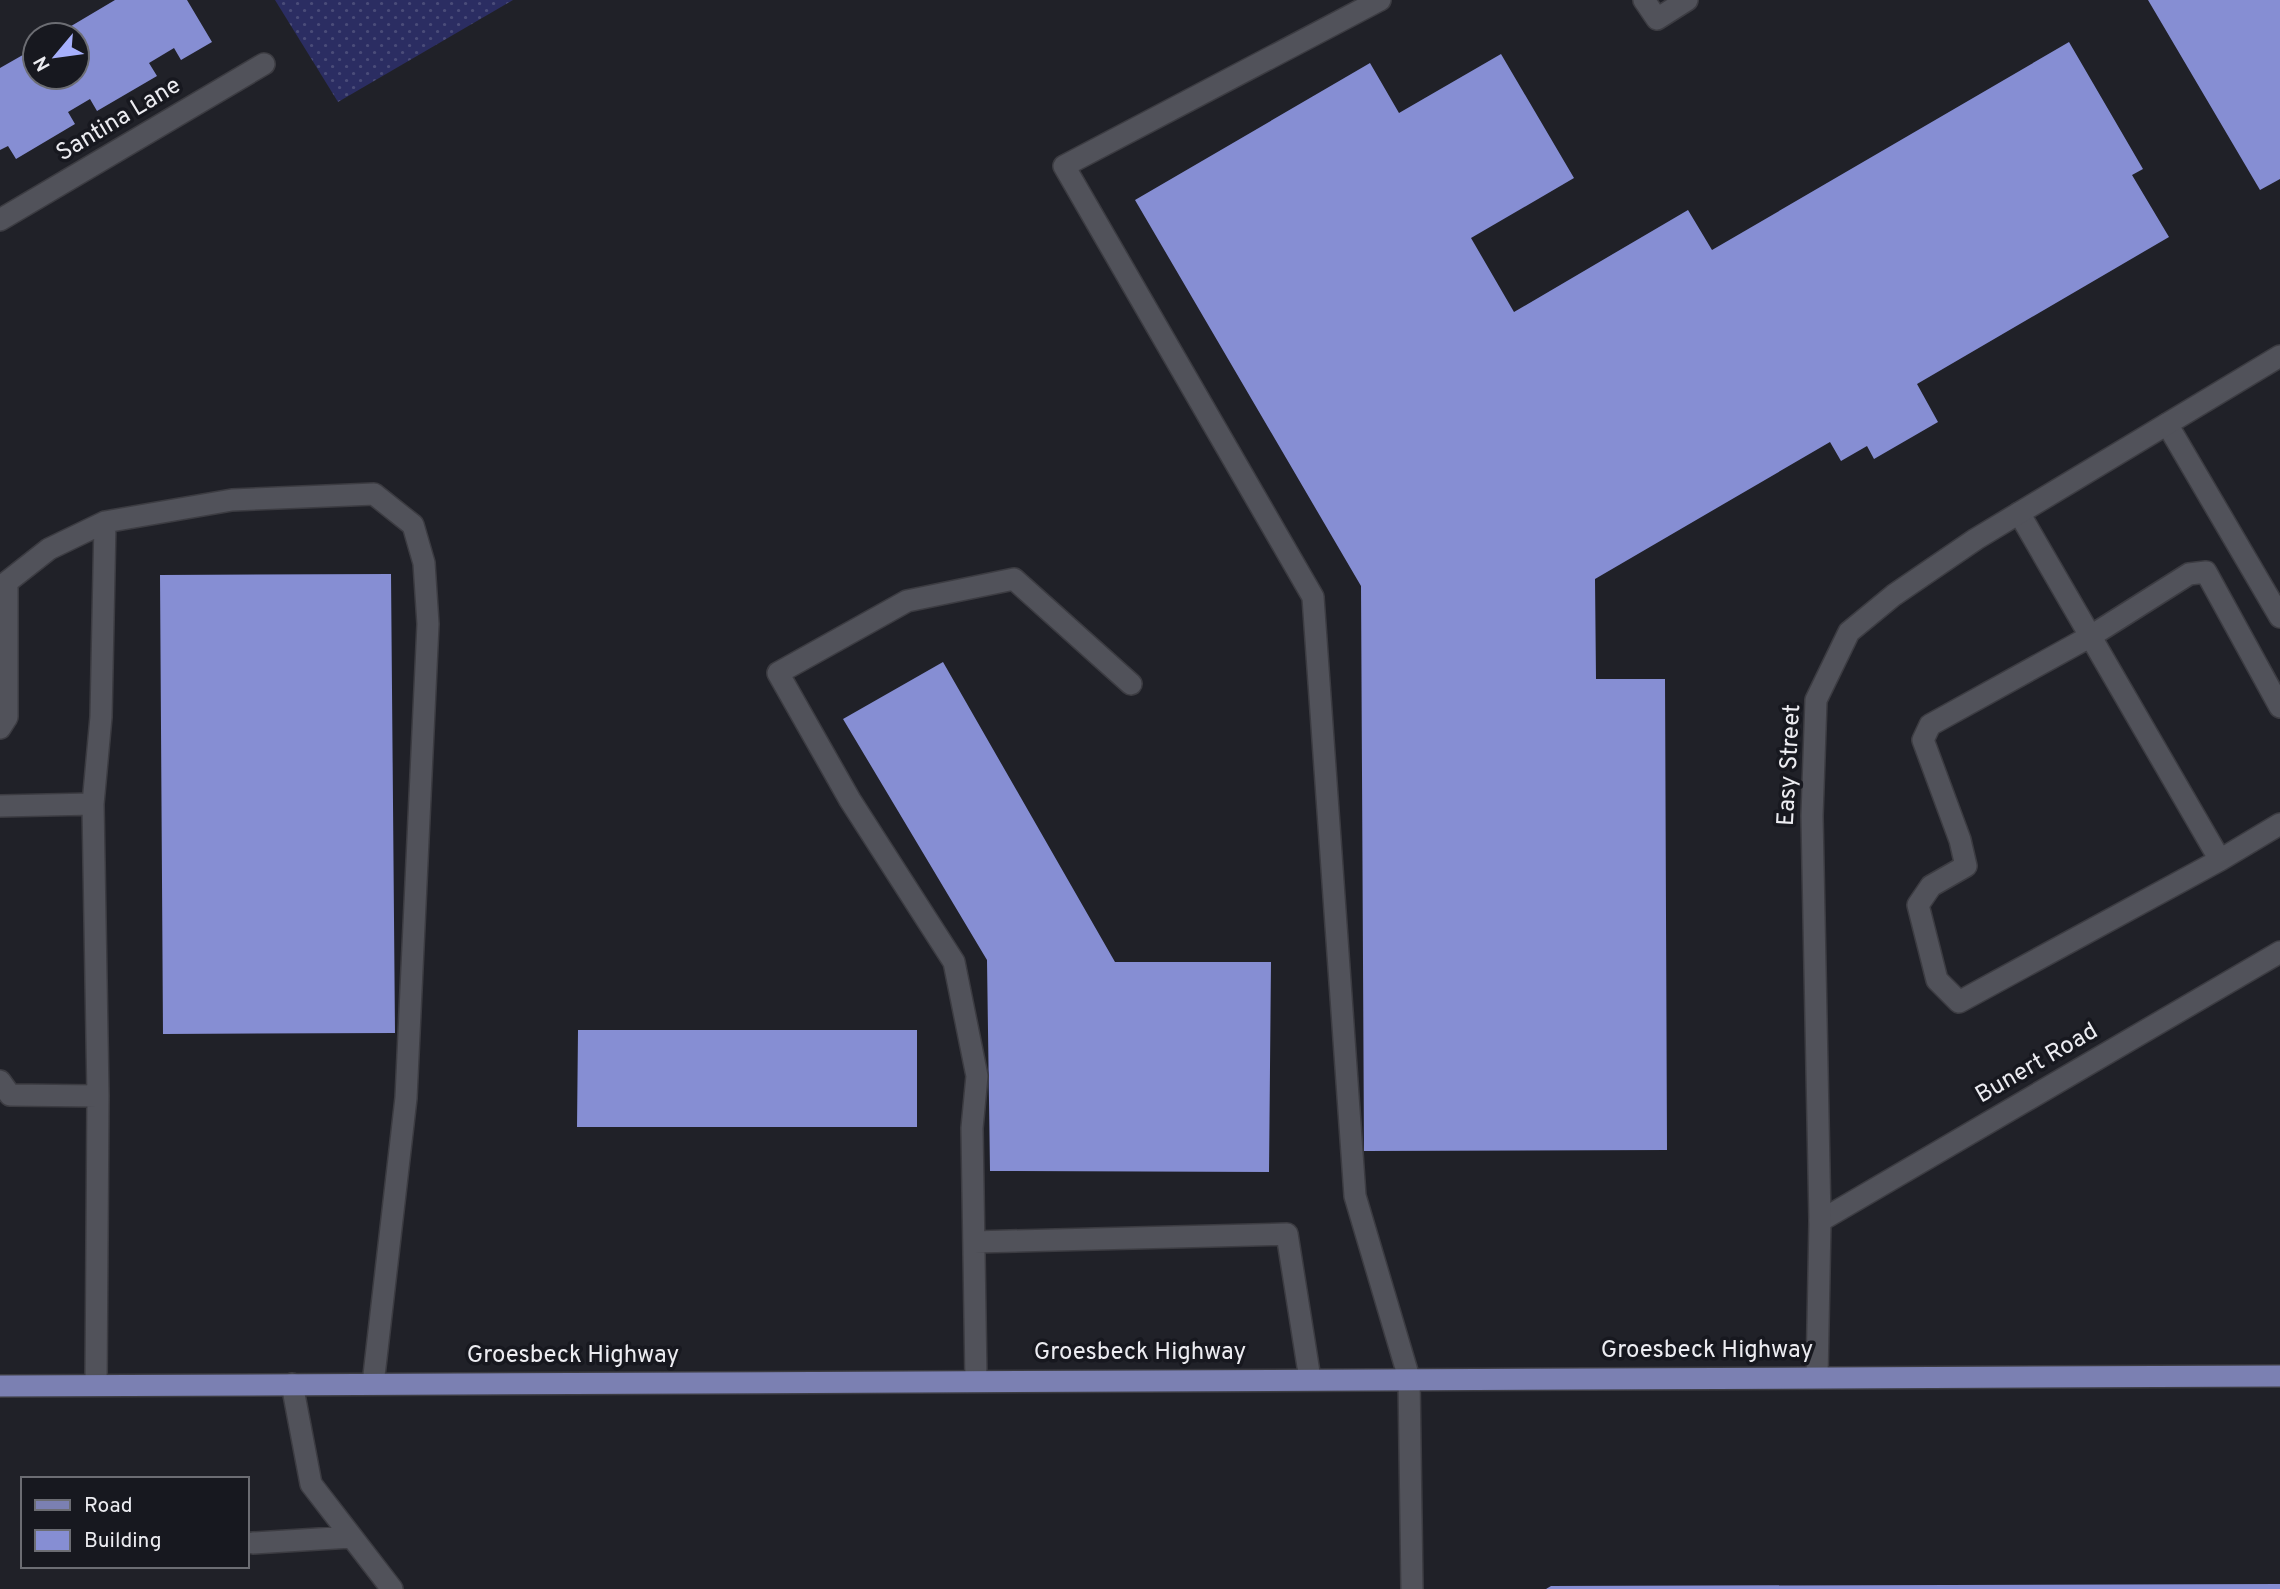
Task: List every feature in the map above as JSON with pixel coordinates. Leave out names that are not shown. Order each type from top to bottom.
[{"type":"main road","name":"Groesbeck Highway","points":[[0,1386],[2280,1376]]},
{"type":"street","points":[[1380,0],[1064,166],[1313,597],[1355,1196],[1409,1378],[1412,1589]]},
{"type":"street","points":[[1644,0],[1657,19],[1687,0]]},
{"type":"street","name":"Santina Lane","points":[[0,220],[264,64]]},
{"type":"street","name":"Easy Street","points":[[1817,1377],[1821,1221],[1812,816],[1816,700],[1849,632],[1904,588],[2018,513],[2280,356]]},
{"type":"street","points":[[2166,424],[2280,617]]},
{"type":"street","points":[[3,722],[7,582],[49,549],[105,522],[232,500],[374,494],[413,525],[424,563],[428,624],[418,857],[406,1098],[373,1384]]},
{"type":"street","points":[[2018,513],[2220,860]]},
{"type":"street","points":[[96,1385],[98,1096],[93,804],[101,717],[105,522]]},
{"type":"street","points":[[2280,707],[2206,572],[2189,574],[2091,636],[1930,725],[1923,740],[1960,840],[1966,866],[1931,886],[1917,905],[1937,981],[1959,1002],[2220,860],[2280,824]]},
{"type":"street","points":[[976,1380],[972,1128],[977,1076],[954,962],[850,800],[778,673],[907,601],[1014,579],[1131,684]]},
{"type":"street","points":[[0,806],[93,804]]},
{"type":"street","name":"Bunert Road","points":[[1821,1221],[2280,952]]},
{"type":"street","points":[[0,1081],[10,1095],[98,1096]]},
{"type":"street","points":[[974,1242],[1287,1234],[1310,1379]]},
{"type":"street","points":[[292,1384],[311,1484],[391,1589]]},
{"type":"street","points":[[253,1543],[351,1537]]},
{"type":"shaded area","points":[[275,0],[513,0],[338,102]]},
{"type":"building","points":[[115,0],[187,0],[212,42],[181,60],[174,48],[149,63],[157,76],[97,111],[90,99],[68,112],[75,124],[16,159],[8,146],[0,150],[0,68],[21,56],[21,91],[91,91],[91,21],[80,21]]},
{"type":"building","points":[[2148,0],[2280,0],[2280,179],[2260,190]]},
{"type":"building","points":[[2069,42],[2143,169],[2132,175],[2169,237],[1917,384],[1938,422],[1874,459],[1867,446],[1841,461],[1830,442],[1595,579],[1596,679],[1665,679],[1667,1150],[1364,1151],[1361,586],[1135,200],[1370,63],[1399,113],[1501,54],[1574,178],[1471,238],[1514,312],[1688,210],[1712,250]]},
{"type":"building","points":[[391,574],[395,1033],[163,1034],[160,575]]},
{"type":"building","points":[[943,662],[1115,962],[1271,962],[1269,1172],[990,1171],[987,960],[843,719]]},
{"type":"building","points":[[578,1030],[917,1030],[917,1127],[577,1127]]},
{"type":"building","points":[[2280,1584],[2280,1589],[1546,1589],[1551,1586]]}]
